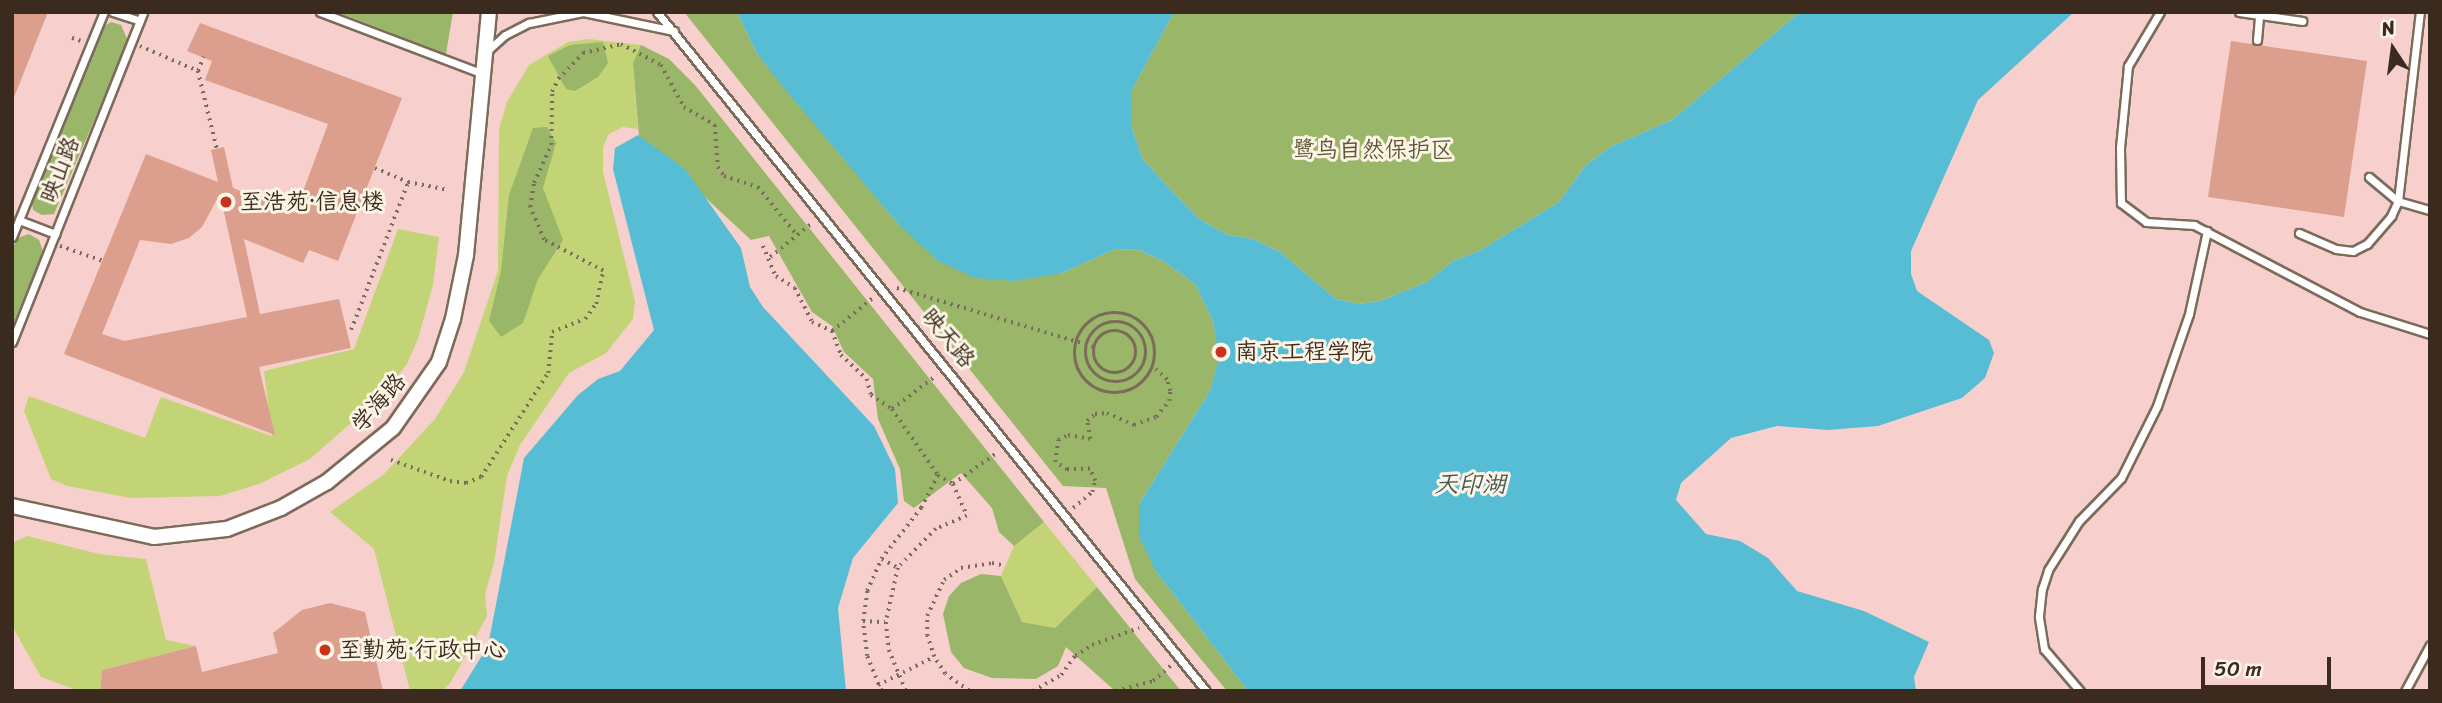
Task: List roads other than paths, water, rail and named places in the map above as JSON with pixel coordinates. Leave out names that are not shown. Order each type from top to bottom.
[{"type":"street","name":"学海路","points":[[12,506],[154,537],[192,534],[253,521],[327,482],[362,457],[418,397],[439,362],[453,319],[466,255],[481,73],[489,12]]},
{"type":"lane","name":"映山路","points":[[12,237],[104,12]]},
{"type":"lane","points":[[113,12],[140,21]]},
{"type":"lane","name":"映山路","points":[[12,342],[143,12]]},
{"type":"lane","points":[[320,12],[481,73]]},
{"type":"lane","points":[[483,55],[505,35],[529,23],[583,12],[674,31]]},
{"type":"lane","name":"映天路","points":[[657,12],[1206,691]]},
{"type":"lane","points":[[2160,12],[2128,66],[2117,192],[2131,215],[2146,222],[2178,222],[2207,231],[2360,312],[2430,334]]},
{"type":"lane","points":[[2239,12],[2302,21]]},
{"type":"lane","points":[[2299,233],[2336,249],[2353,251],[2378,233],[2398,201],[2420,12]]},
{"type":"lane","points":[[2257,40],[2259,15]]},
{"type":"lane","points":[[2369,177],[2398,201],[2430,210]]},
{"type":"lane","points":[[19,220],[55,234]]},
{"type":"lane","points":[[2080,691],[2044,649],[2039,616],[2042,589],[2054,559],[2079,521],[2121,478],[2157,406],[2189,314],[2207,231]]},
{"type":"lane","points":[[2405,691],[2430,645]]},
{"type":"water","name":"天印湖","points":[[737,12],[1174,12],[1132,90],[1132,128],[1143,160],[1199,219],[1228,235],[1253,239],[1280,252],[1336,299],[1359,304],[1380,301],[1427,282],[1453,261],[1479,251],[1559,202],[1586,165],[1610,147],[1672,120],[1800,12],[2074,12],[1978,100],[1911,251],[1911,274],[1917,291],[1989,340],[1994,353],[1985,378],[1962,398],[1878,426],[1827,430],[1777,426],[1731,438],[1681,483],[1676,500],[1706,534],[1740,541],[1768,558],[1797,591],[1864,611],[1929,642],[1914,677],[1916,691],[1248,691],[1155,570],[1139,536],[1139,504],[1210,391],[1219,358],[1213,321],[1195,284],[1163,261],[1137,249],[1113,250],[1062,273],[1014,281],[975,278],[938,261],[899,225],[783,87],[756,52]]},
{"type":"water","points":[[638,135],[685,169],[741,248],[750,287],[763,307],[874,426],[895,469],[898,503],[853,558],[838,608],[846,691],[460,691],[488,646],[524,458],[578,395],[598,379],[620,371],[654,330],[613,169],[615,148]]},
{"type":"place","name":"至浩苑·信息楼","points":[[226,202]]},
{"type":"place","name":"南京工程学院","points":[[1221,352]]},
{"type":"place","name":"至勤苑·行政中心","points":[[325,650]]},
{"type":"park label","name":"鹭鸟自然保护区","points":[[1373,150]]}]
